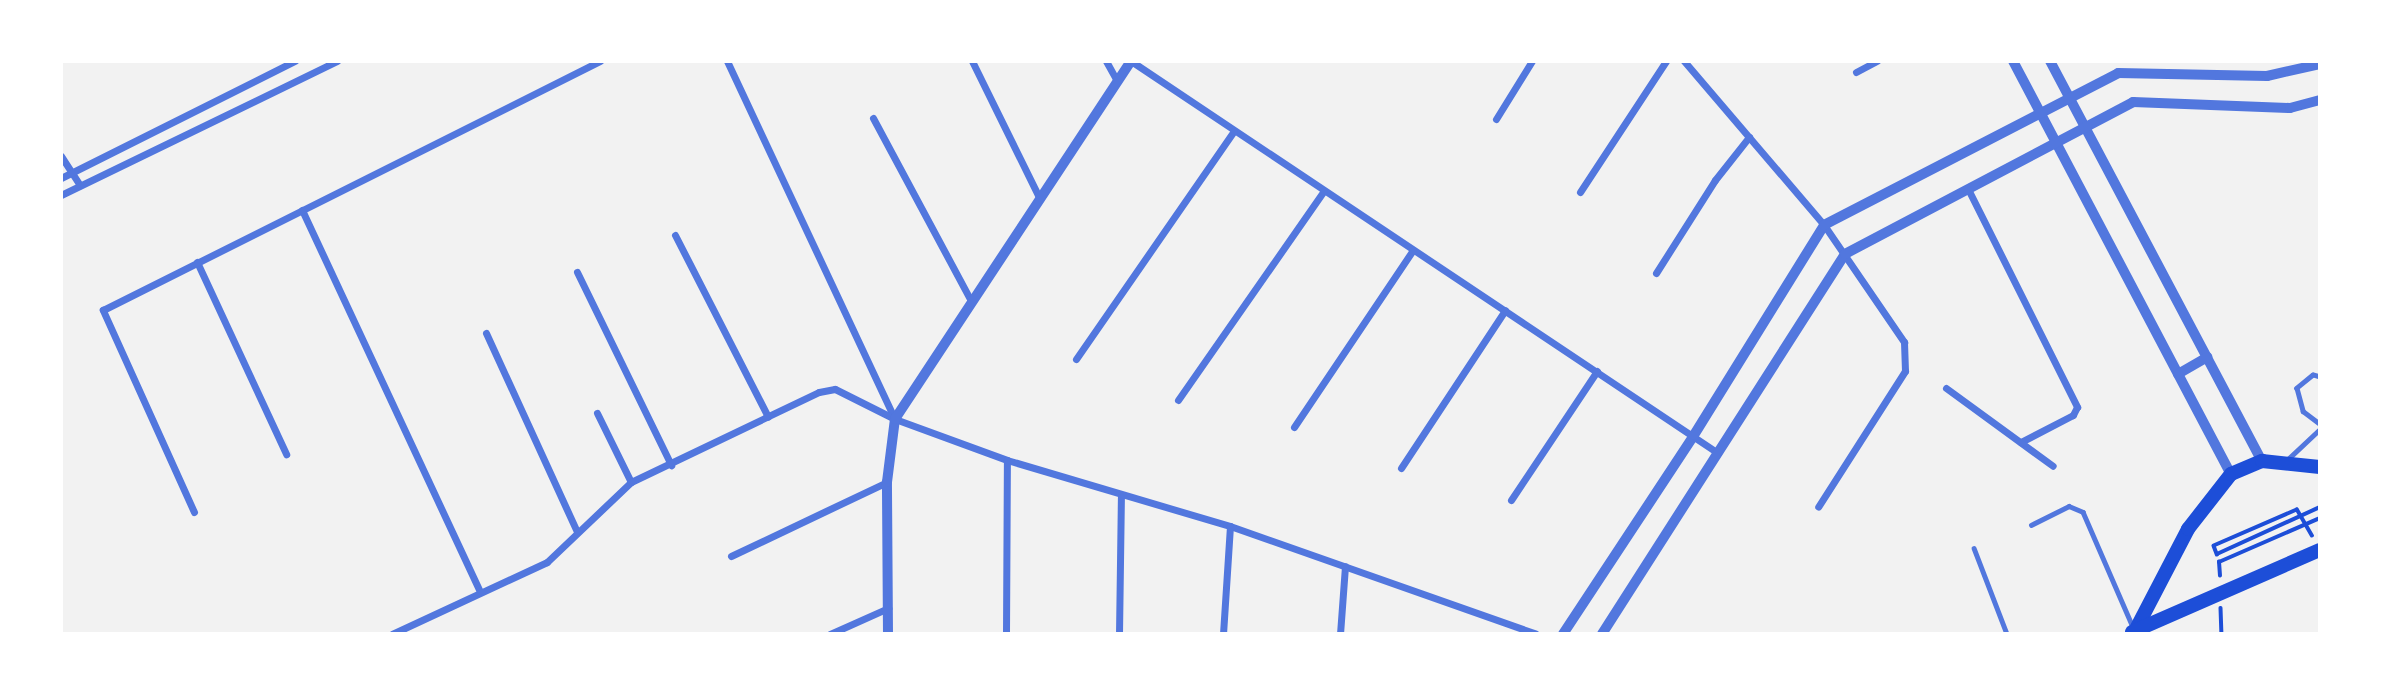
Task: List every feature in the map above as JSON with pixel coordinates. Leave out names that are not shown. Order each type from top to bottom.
[{"type":"highway","points":[[2132,632],[2188,529],[2231,474],[2262,461],[2320,467]]},
{"type":"highway","points":[[2132,632],[2320,550]]},
{"type":"street","points":[[61,178],[295,61]]},
{"type":"street","points":[[61,195],[240,111],[337,61]]},
{"type":"street","points":[[194,512],[103,310],[600,61]]},
{"type":"street","points":[[727,61],[895,419]]},
{"type":"street","points":[[972,61],[1039,197]]},
{"type":"street","points":[[1106,61],[1116,81]]},
{"type":"street","points":[[888,634],[887,481],[895,419],[1131,61],[1718,453]]},
{"type":"street","points":[[1496,119],[1532,61]]},
{"type":"street","points":[[1580,192],[1666,61]]},
{"type":"street","points":[[1684,61],[1824,225],[1904,342],[1908,358],[1905,371],[1818,507]]},
{"type":"street","points":[[1856,72],[1877,61]]},
{"type":"street","points":[[2013,61],[2231,474]]},
{"type":"street","points":[[2050,61],[2262,461]]},
{"type":"street","points":[[1563,634],[1694,435],[1824,225],[2118,73],[2267,76],[2320,64]]},
{"type":"street","points":[[231,94],[240,111]]},
{"type":"street","points":[[1602,634],[1845,254],[2084,126],[2143,101],[2290,108],[2320,100]]},
{"type":"street","points":[[873,118],[971,302]]},
{"type":"street","points":[[1076,359],[1234,131]]},
{"type":"street","points":[[1656,273],[1715,180],[1749,137]]},
{"type":"street","points":[[61,156],[80,185]]},
{"type":"street","points":[[1968,188],[2077,407],[2073,415],[2021,442]]},
{"type":"street","points":[[1178,400],[1324,191]]},
{"type":"street","points":[[302,210],[480,592]]},
{"type":"street","points":[[675,235],[768,417]]},
{"type":"street","points":[[1294,427],[1413,250]]},
{"type":"street","points":[[197,262],[286,454]]},
{"type":"street","points":[[577,272],[671,465]]},
{"type":"street","points":[[1401,468],[1505,310]]},
{"type":"street","points":[[486,333],[577,532]]},
{"type":"street","points":[[2178,374],[2207,357]]},
{"type":"street","points":[[1511,500],[1597,371]]},
{"type":"street","points":[[1946,388],[2053,466]]},
{"type":"street","points":[[392,634],[547,562],[631,482],[768,417],[835,389],[895,419],[1007,460],[1121,497],[1230,526],[1536,634]]},
{"type":"street","points":[[597,412],[631,482]]},
{"type":"street","points":[[1006,634],[1007,460]]},
{"type":"street","points":[[731,556],[887,481]]},
{"type":"street","points":[[1119,634],[1121,497]]},
{"type":"street","points":[[1223,634],[1230,526]]},
{"type":"street","points":[[1340,634],[1345,566]]},
{"type":"street","points":[[830,634],[888,608]]},
{"type":"lane","points":[[2284,463],[2320,427],[2303,411],[2297,388],[2313,375],[2320,377]]},
{"type":"lane","points":[[2031,525],[2070,506],[2083,512],[2132,632]]},
{"type":"lane","points":[[1974,548],[2007,634]]},
{"type":"path","points":[[2320,507],[2217,554],[2214,546],[2297,510],[2320,550]]}]
